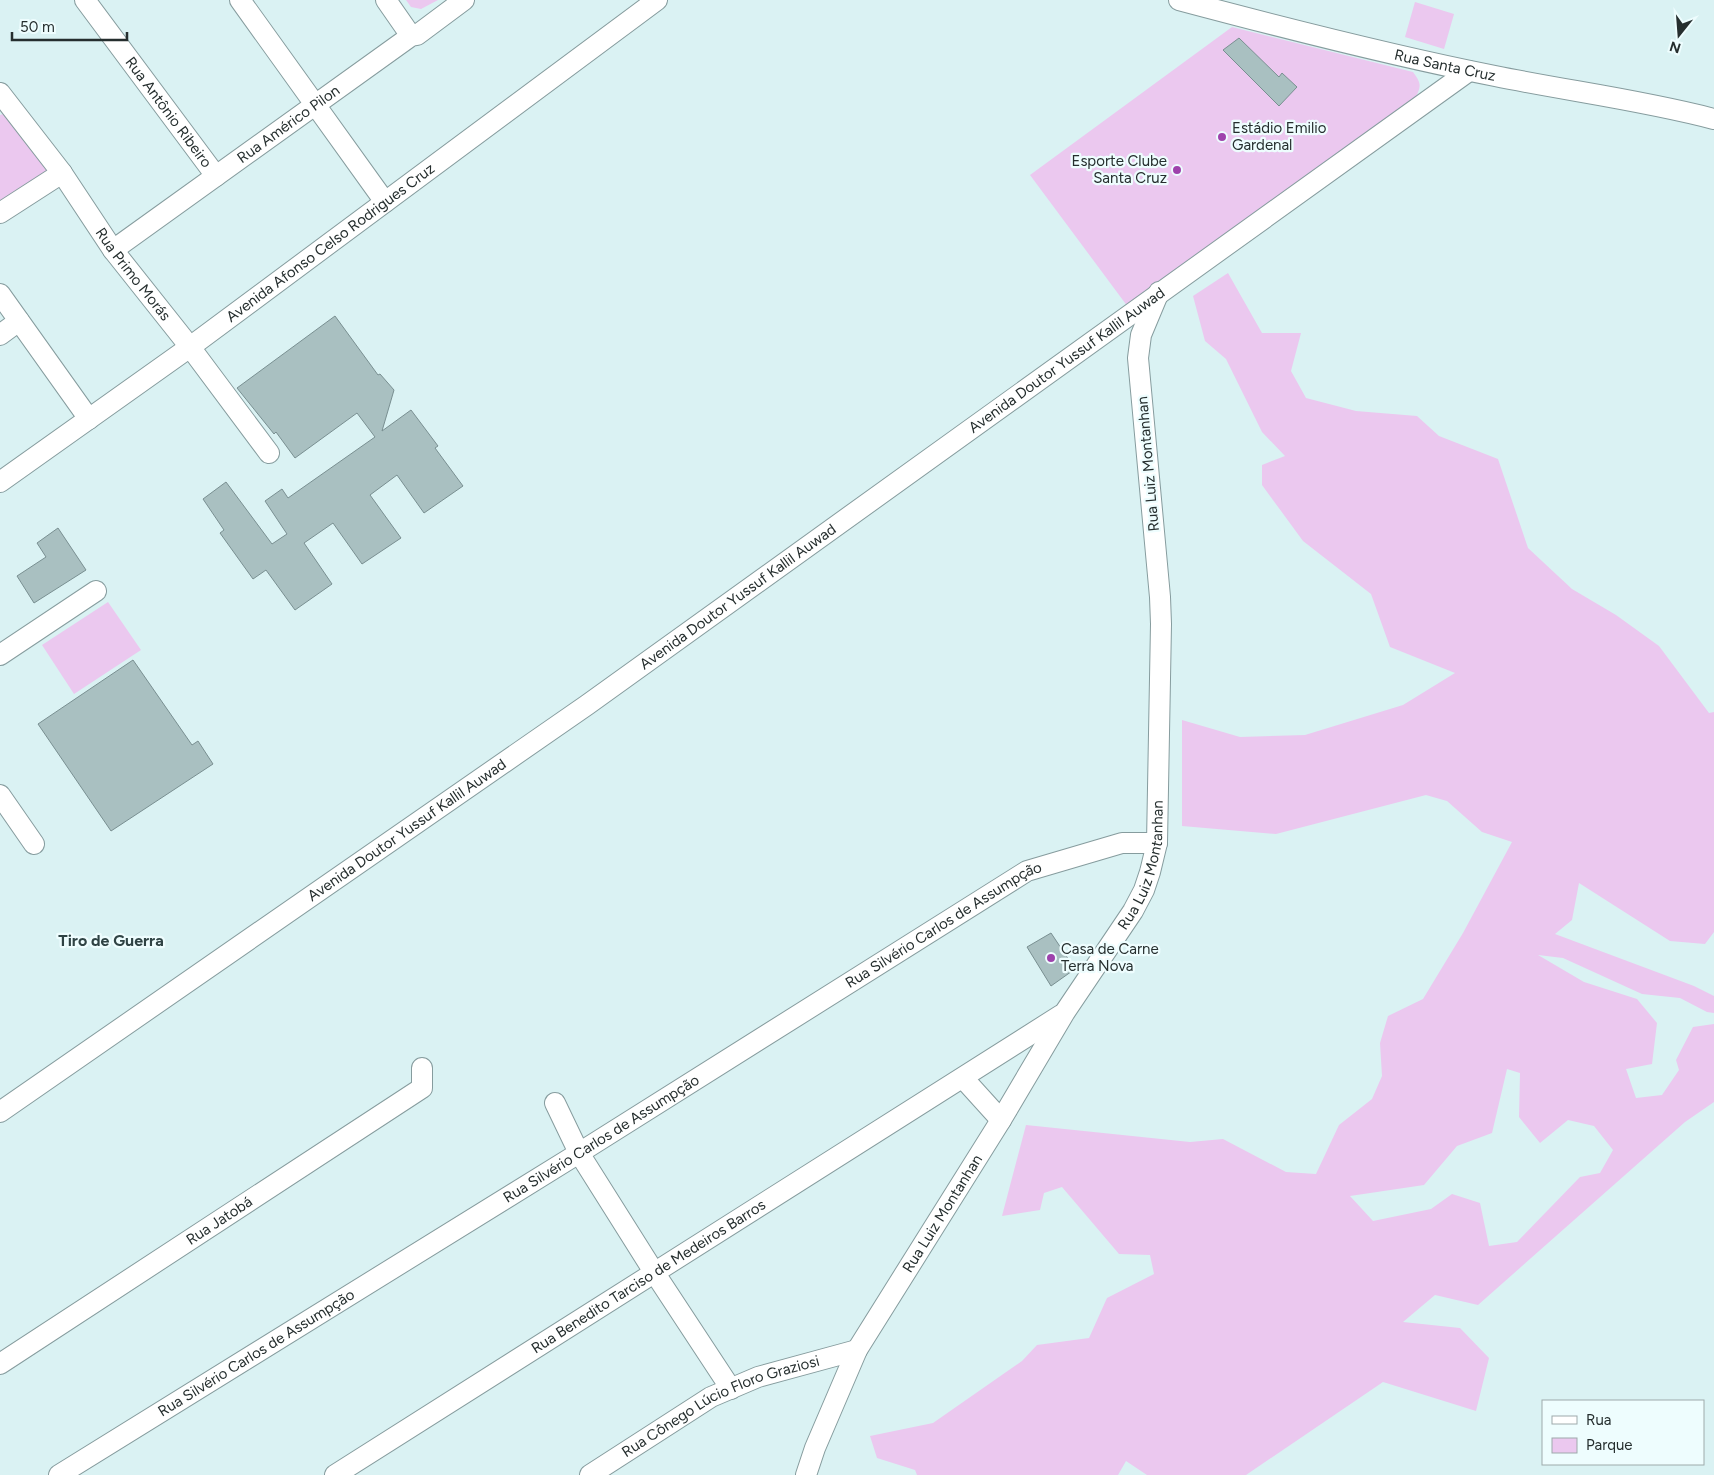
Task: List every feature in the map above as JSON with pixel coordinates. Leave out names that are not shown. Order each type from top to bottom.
[{"type":"street","name":"Rua Antônio Ribeiro","points":[[85,0],[216,176]]},
{"type":"street","points":[[240,0],[385,202]]},
{"type":"street","points":[[386,0],[411,36]]},
{"type":"street","name":"Rua Américo Pilon","points":[[113,250],[464,0]]},
{"type":"street","name":"Avenida Afonso Celso Rodrigues Cruz","points":[[0,482],[190,347],[657,0]]},
{"type":"street","name":"Rua Santa Cruz","points":[[1179,0],[1249,19],[1469,71],[1565,90],[1673,108],[1714,119]]},
{"type":"street","name":"Avenida Doutor Yussuf Kallil Auwad","points":[[0,1112],[588,705],[1159,292],[1469,71]]},
{"type":"street","name":"Rua Primo Morás","points":[[0,93],[6,112],[62,173],[113,250],[190,347],[269,453]]},
{"type":"street","points":[[0,213],[62,173]]},
{"type":"street","name":"Rua Luiz Montanhan","points":[[806,1475],[814,1448],[857,1350],[1001,1120],[1065,1012],[1133,911],[1144,890],[1150,872],[1157,844],[1160,606],[1138,358],[1141,335],[1159,292]]},
{"type":"street","points":[[0,294],[89,419]]},
{"type":"street","points":[[0,335],[19,321]]},
{"type":"street","points":[[0,655],[96,591]]},
{"type":"street","points":[[0,796],[34,844]]},
{"type":"street","name":"Rua Silvério Carlos de Assumpção","points":[[59,1475],[1027,871],[1122,843],[1157,844]]},
{"type":"street","name":"Rua Benedito Tarciso de Medeiros Barros","points":[[335,1475],[1065,1012]]},
{"type":"street","name":"Rua Jatobá","points":[[0,1364],[422,1088],[422,1068]]},
{"type":"street","points":[[963,1078],[1001,1120]]},
{"type":"street","points":[[555,1104],[579,1152],[654,1272],[731,1389]]},
{"type":"street","name":"Rua Cônego Lúcio Floro Graziosi","points":[[590,1475],[711,1397],[758,1377],[857,1350]]},
{"type":"green space","points":[[406,0],[438,0],[421,9],[411,7]]},
{"type":"green space","points":[[1415,2],[1454,14],[1444,49],[1405,37]]},
{"type":"green space","name":"Estádio Emilio Gardenal","points":[[1232,27],[1413,72],[1420,85],[1415,99],[1128,307],[1030,175]]},
{"type":"green space","points":[[0,115],[16,117],[57,170],[0,207]]},
{"type":"green space","points":[[1228,273],[1262,333],[1301,333],[1291,371],[1306,398],[1356,411],[1417,416],[1439,436],[1498,459],[1528,548],[1572,589],[1616,615],[1659,646],[1709,713],[1714,712],[1714,932],[1705,944],[1670,941],[1579,883],[1572,920],[1555,934],[1694,986],[1714,996],[1714,1013],[1707,1012],[1680,998],[1642,994],[1563,958],[1538,955],[1584,982],[1637,999],[1657,1023],[1652,1064],[1626,1069],[1636,1098],[1662,1095],[1679,1070],[1676,1060],[1693,1027],[1714,1024],[1714,1102],[1685,1122],[1478,1305],[1435,1295],[1403,1322],[1460,1328],[1489,1358],[1476,1411],[1383,1382],[1246,1475],[1147,1475],[1126,1461],[1118,1475],[917,1475],[915,1470],[877,1458],[870,1436],[933,1423],[1022,1361],[1037,1345],[1089,1338],[1107,1298],[1154,1274],[1150,1255],[1119,1254],[1062,1187],[1044,1193],[1040,1210],[1002,1216],[1026,1125],[1190,1142],[1223,1139],[1286,1172],[1316,1174],[1339,1125],[1372,1099],[1382,1076],[1380,1043],[1388,1016],[1423,999],[1463,933],[1512,842],[1482,832],[1447,801],[1426,795],[1276,834],[1182,826],[1182,720],[1240,737],[1305,735],[1403,705],[1455,673],[1390,647],[1371,594],[1303,541],[1262,485],[1262,465],[1285,456],[1262,432],[1226,359],[1205,341],[1193,296]],"holes":[[[1507,1069],[1520,1073],[1519,1117],[1540,1143],[1568,1120],[1594,1126],[1613,1150],[1600,1173],[1580,1177],[1517,1242],[1489,1246],[1480,1203],[1452,1194],[1431,1209],[1373,1221],[1350,1196],[1424,1185],[1457,1146],[1492,1133]]]},
{"type":"green space","points":[[108,602],[141,650],[74,694],[42,645]]},
{"type":"building","points":[[1239,38],[1279,77],[1282,73],[1297,87],[1279,106],[1223,50]]},
{"type":"building","points":[[335,316],[378,375],[380,374],[394,390],[382,431],[411,410],[438,446],[435,448],[463,486],[424,513],[397,475],[370,495],[401,538],[362,564],[333,523],[304,543],[332,584],[295,610],[266,570],[253,579],[220,533],[224,530],[203,499],[226,482],[272,544],[287,534],[265,501],[282,489],[288,498],[375,437],[357,413],[295,458],[276,432],[274,434],[237,388]]},
{"type":"building","points":[[58,528],[86,570],[34,603],[17,576],[46,557],[37,543]]},
{"type":"building","points":[[133,660],[192,745],[198,741],[213,764],[111,831],[38,724]]},
{"type":"building","name":"Casa de Carne Terra Nova","points":[[1051,933],[1075,969],[1051,986],[1027,947]]},
{"type":"place","name":"Estádio Emilio Gardenal","points":[[1222,137]]},
{"type":"place","name":"Esporte Clube Santa Cruz","points":[[1177,170]]},
{"type":"place","name":"Casa de Carne Terra Nova","points":[[1051,958]]},
{"type":"district","name":"Tiro de Guerra","points":[[111,940]]}]
